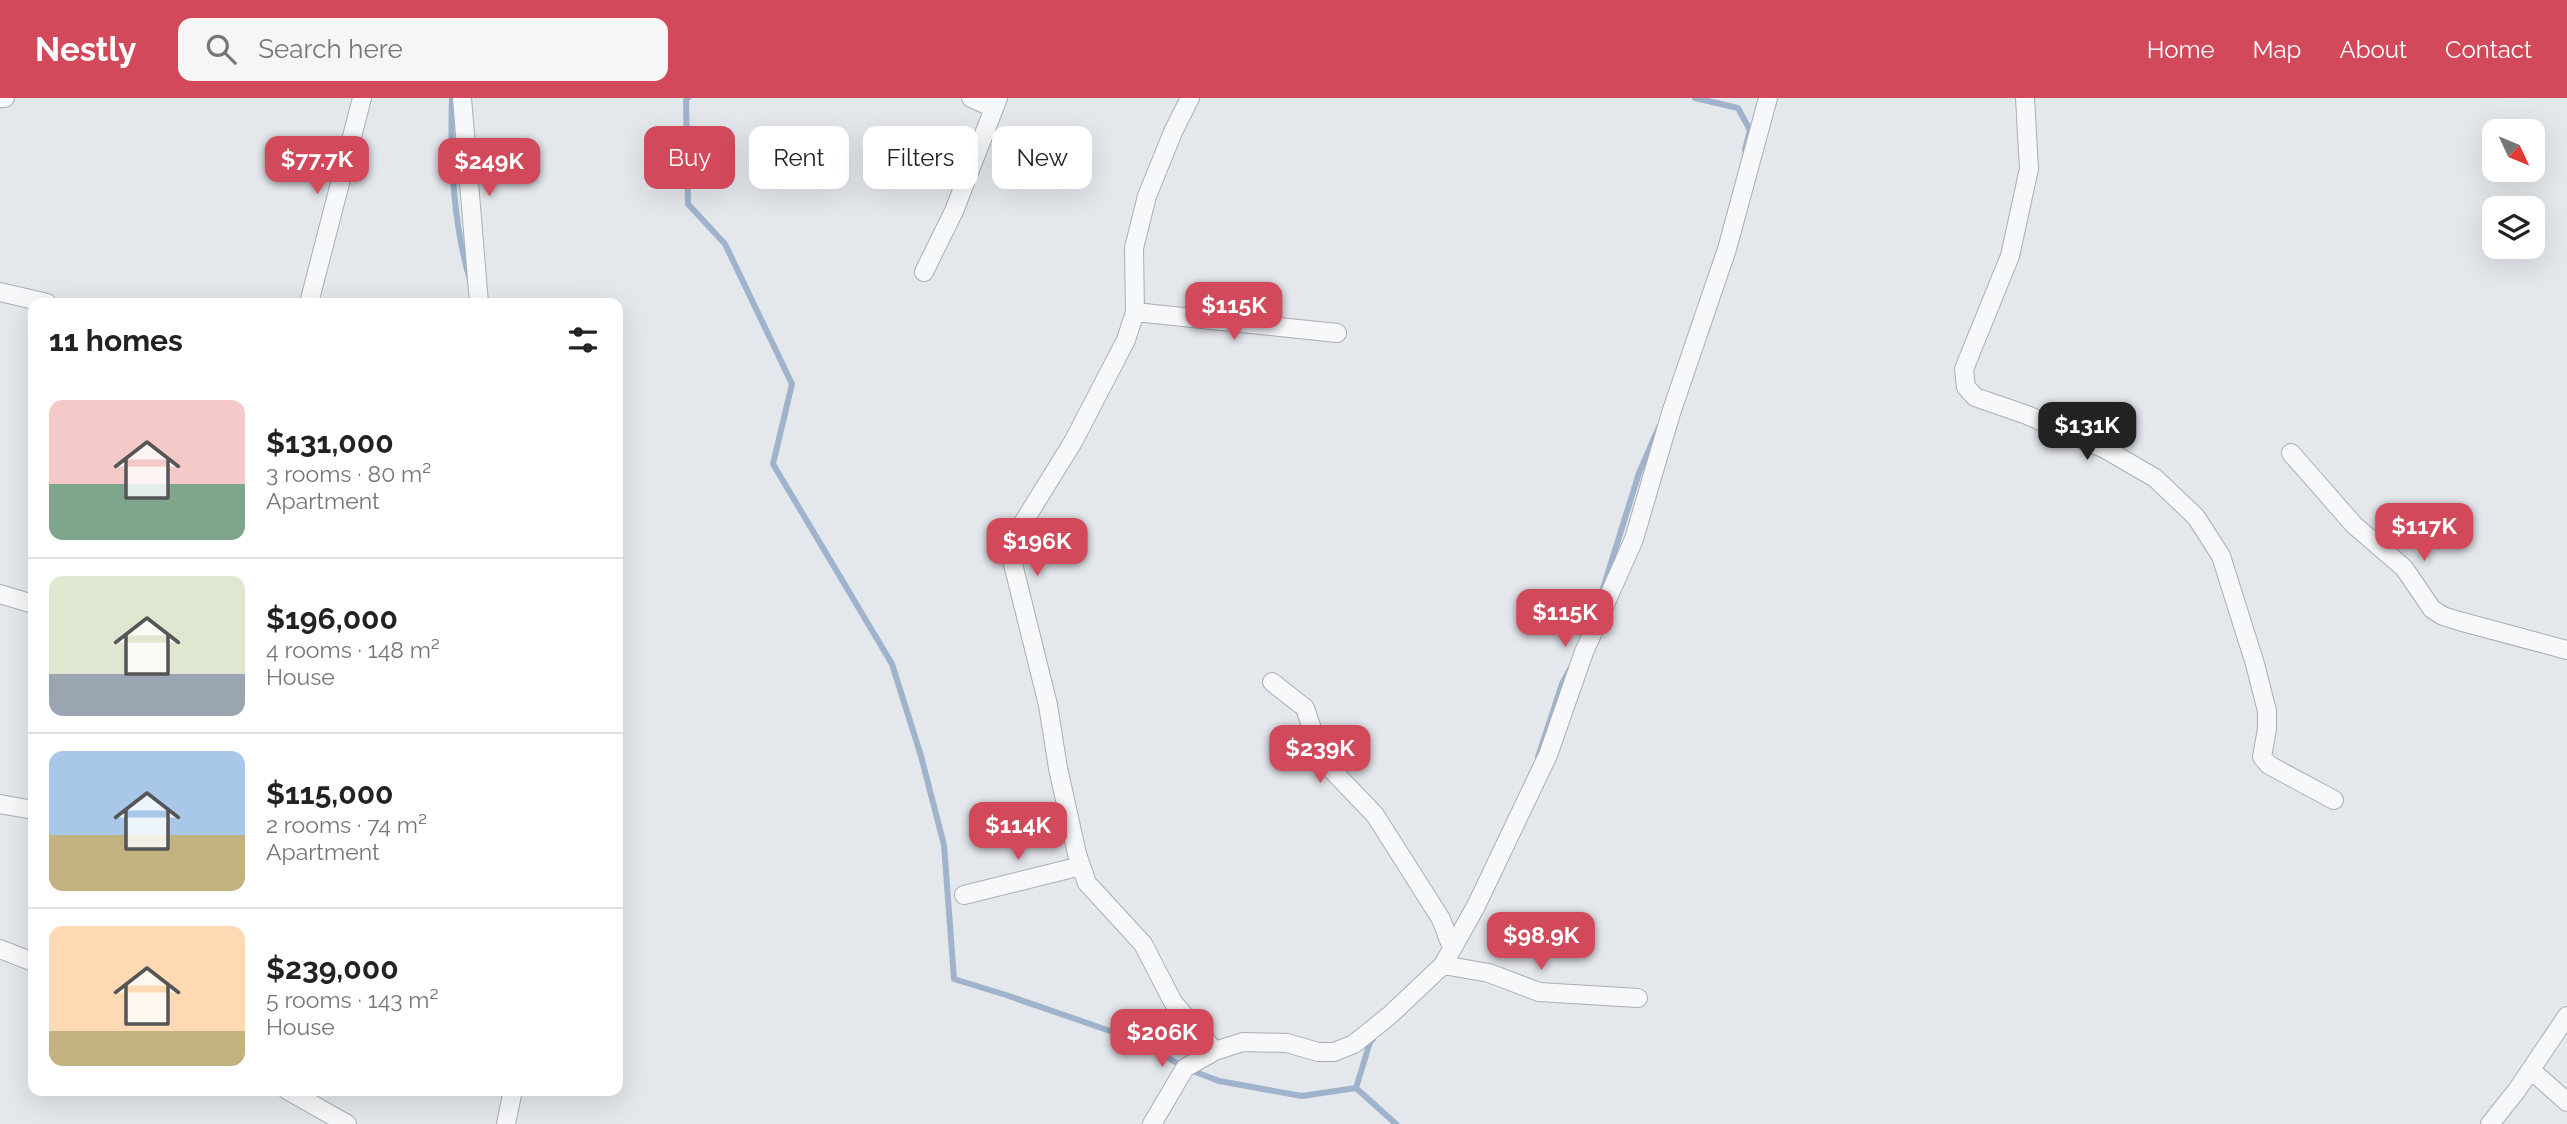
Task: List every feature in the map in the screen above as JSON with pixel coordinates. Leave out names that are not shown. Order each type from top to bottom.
[{"type":"street","points":[[310,298],[362,98]]},
{"type":"street","points":[[462,98],[479,298]]},
{"type":"street","points":[[924,272],[954,211],[996,103],[971,98]]},
{"type":"street","points":[[1190,98],[1172,132],[1147,197],[1134,248],[1135,312],[1126,341],[1073,442],[1013,539],[1013,564],[1048,705],[1058,768],[1087,883],[1143,944],[1173,1002],[1215,1051]]},
{"type":"street","points":[[1152,1124],[1185,1068],[1215,1051],[1243,1042],[1287,1043],[1334,1052],[1354,1044],[1390,1015],[1443,965],[1476,906],[1548,755],[1584,652],[1634,540],[1671,413],[1727,249],[1768,98]]},
{"type":"street","points":[[2025,98],[2029,169],[2010,256],[1964,369],[1966,387],[1975,397],[2027,415],[2105,449],[2155,478],[2196,517],[2221,556],[2255,664],[2267,710],[2267,730],[2262,757],[2269,765],[2334,800]]},
{"type":"street","points":[[0,292],[28,299]]},
{"type":"street","points":[[1135,312],[1337,333]]},
{"type":"street","points":[[2291,453],[2354,526],[2404,568],[2432,609],[2459,621],[2567,650]]},
{"type":"street","points":[[0,594],[28,602]]},
{"type":"street","points":[[1272,682],[1305,708],[1318,747],[1330,768],[1375,815],[1441,919],[1452,948]]},
{"type":"street","points":[[0,804],[28,809]]},
{"type":"street","points":[[964,895],[1081,866]]},
{"type":"street","points":[[0,950],[28,960]]},
{"type":"street","points":[[1443,965],[1489,973],[1539,992],[1638,998]]},
{"type":"street","points":[[2490,1124],[2567,1016]]},
{"type":"street","points":[[2531,1070],[2567,1102]]},
{"type":"street","points":[[298,1096],[347,1124]]},
{"type":"street","points":[[506,1124],[512,1096]]},
{"type":"waterway","points":[[452,98],[454,190],[460,236],[470,280]]},
{"type":"waterway","points":[[688,98],[688,204],[725,244],[792,384],[773,464],[892,664],[921,756],[944,845],[954,979],[1142,1042],[1185,1068],[1219,1081],[1302,1096],[1356,1088],[1396,1124]]},
{"type":"waterway","points":[[1695,98],[1738,108],[1750,130],[1745,150]]},
{"type":"waterway","points":[[1602,592],[1639,473],[1659,427]]},
{"type":"waterway","points":[[1538,757],[1562,684],[1570,669]]},
{"type":"waterway","points":[[1356,1088],[1373,1039]]}]
